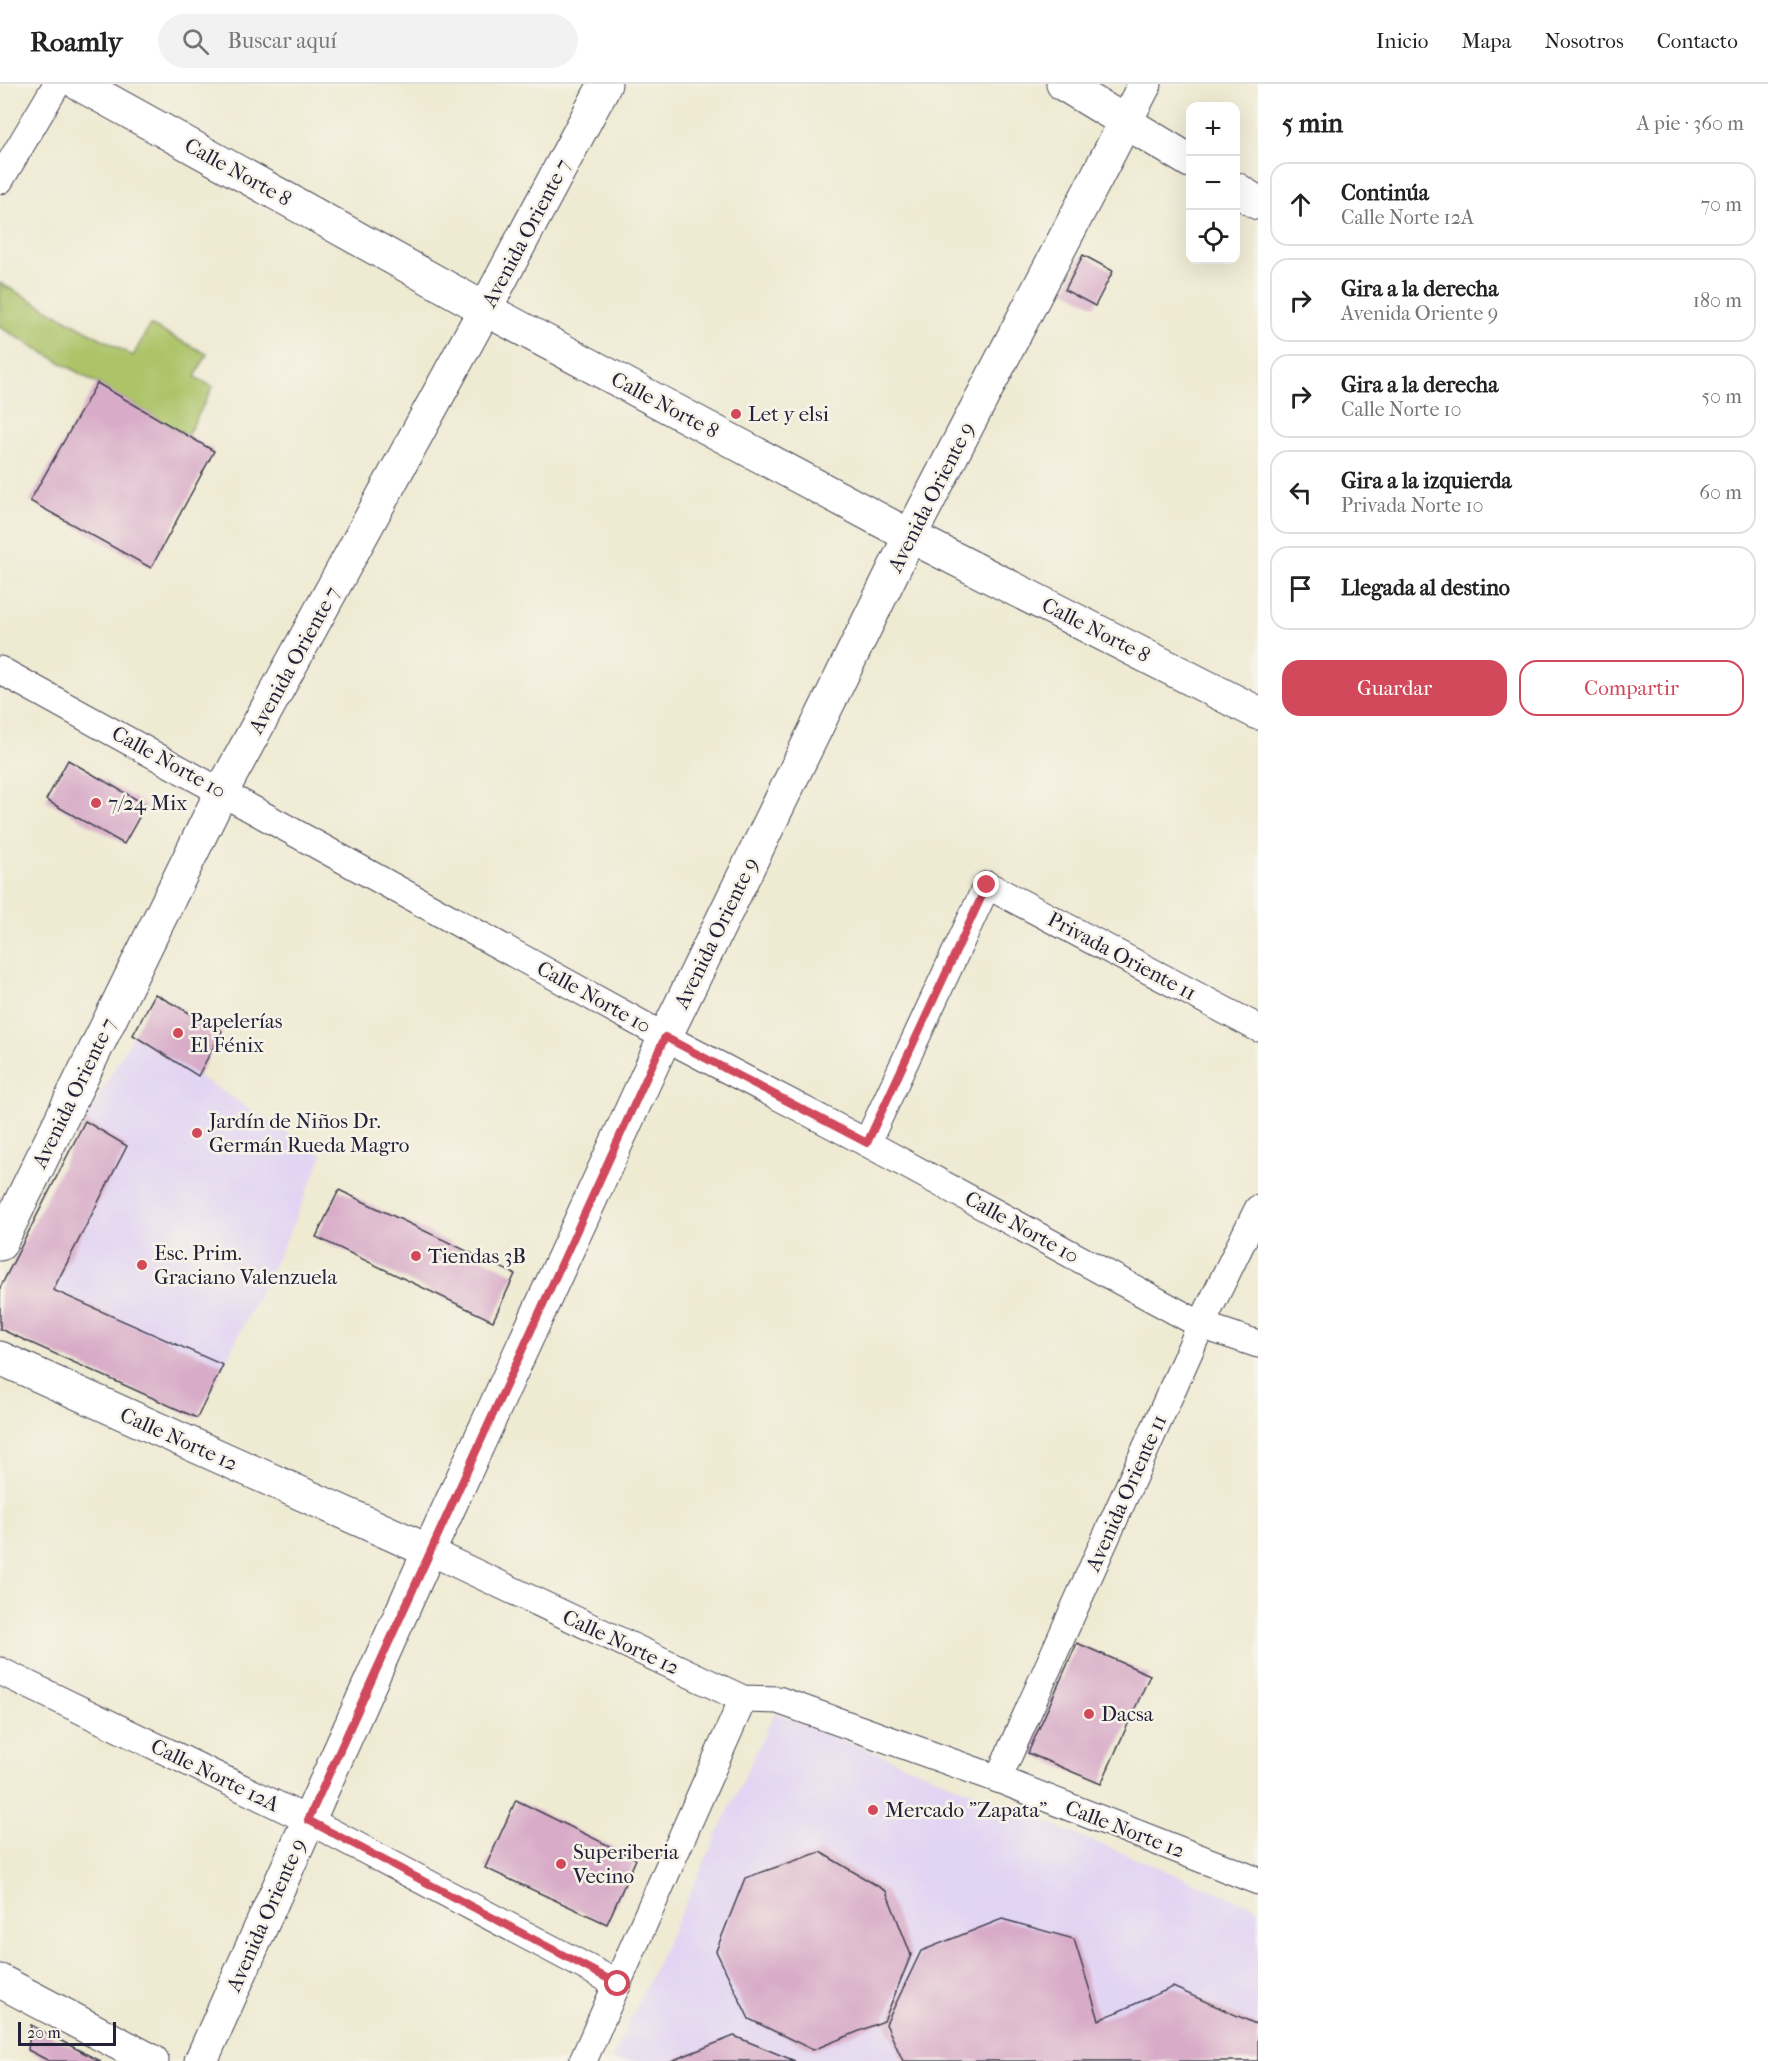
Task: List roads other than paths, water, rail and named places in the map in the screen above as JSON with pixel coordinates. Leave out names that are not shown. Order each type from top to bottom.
[{"type":"street","points":[[0,180],[57,84]]},
{"type":"street","name":"Calle Norte 8","points":[[79,84],[485,309],[910,536],[1258,713]]},
{"type":"street","name":"Avenida Oriente 7","points":[[0,1244],[222,791],[485,309],[604,84]]},
{"type":"street","points":[[1063,84],[1186,158]]},
{"type":"street","name":"Avenida Oriente 9","points":[[201,2061],[429,1551],[665,1037],[910,536],[1145,84]]},
{"type":"street","points":[[1240,192],[1258,203]]},
{"type":"street","name":"Calle Norte 10","points":[[0,670],[665,1037],[867,1143],[1201,1325],[1258,1344]]},
{"type":"street","name":"Privada Oriente 11","points":[[867,1143],[987,885],[1258,1028]]},
{"type":"street","name":"Avenida Oriente 11","points":[[998,1779],[1201,1325],[1258,1209]]},
{"type":"street","name":"Calle Norte 12","points":[[0,1358],[429,1551],[743,1699],[778,1700],[998,1779],[1258,1881]]},
{"type":"street","name":"Calle Norte 12A","points":[[0,1671],[308,1820],[618,1984]]},
{"type":"street","points":[[583,2061],[743,1699]]},
{"type":"street","points":[[0,1981],[152,2061]]},
{"type":"place","name":"Let y elsi","points":[[736,414]]},
{"type":"place","name":"7/24 Mix","points":[[96,803]]},
{"type":"place","name":"Papelerías El Fénix","points":[[178,1033]]},
{"type":"place","name":"Jardín de Niños Dr. Germán Rueda Magro","points":[[197,1133]]},
{"type":"place","name":"Tiendas 3B","points":[[416,1256]]},
{"type":"place","name":"Esc. Prim. Graciano Valenzuela","points":[[142,1265]]},
{"type":"place","name":"Dacsa","points":[[1089,1714]]},
{"type":"place","name":"Mercado \"Zapata\"","points":[[873,1810]]},
{"type":"place","name":"Superiberia Vecino","points":[[561,1864]]}]
